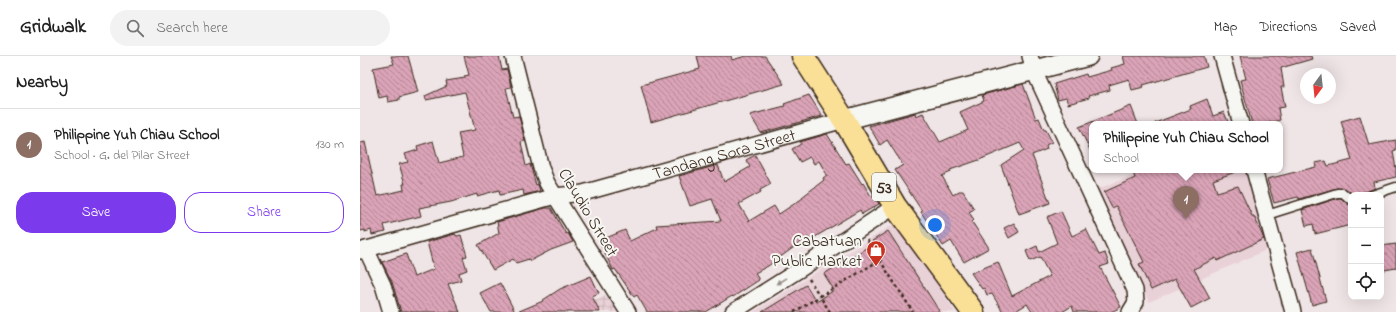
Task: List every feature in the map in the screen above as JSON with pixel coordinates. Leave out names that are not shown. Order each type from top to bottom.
[{"type":"highway","name":"53","points":[[802,56],[844,120],[895,206],[973,312]]},
{"type":"street","name":"Claudio Street","points":[[513,56],[541,168],[555,196],[628,312]]},
{"type":"street","name":"Tandang Sora Street","points":[[363,250],[555,196],[590,191],[844,120],[1032,63],[1088,56]]},
{"type":"street","points":[[1222,56],[1240,121]]},
{"type":"street","points":[[1032,63],[1135,290],[1136,302],[1130,312]]},
{"type":"street","points":[[1255,173],[1293,312]]},
{"type":"street","points":[[733,312],[895,206]]},
{"type":"street","points":[[363,250],[383,285],[391,312]]},
{"type":"lane","points":[[1381,192],[1396,187]]},
{"type":"lane","points":[[1267,215],[1337,193],[1343,193],[1348,197]]},
{"type":"path","points":[[860,229],[914,312]]},
{"type":"path","points":[[794,312],[880,260]]},
{"type":"path","points":[[802,268],[830,312]]},
{"type":"shaded area","points":[[1139,173],[1247,173],[1271,248],[1149,302],[1097,189]]},
{"type":"shaded area","name":"Cabatuan Public Market","points":[[897,222],[955,312],[753,312]]},
{"type":"shaded area","points":[[605,295],[618,312],[570,312]]},
{"type":"building","points":[[391,56],[408,56],[418,92],[399,97],[399,100],[388,102],[387,96],[379,98],[373,68],[394,64]]},
{"type":"building","points":[[464,56],[499,56],[502,70],[507,69],[511,87],[506,88],[513,117],[519,116],[525,141],[521,142],[526,166],[530,164],[536,185],[538,184],[540,191],[524,195],[523,190],[500,195],[499,190],[477,196],[477,194],[451,202],[419,208],[421,216],[384,225],[386,232],[372,235],[371,230],[365,232],[365,230],[360,231],[360,143],[365,142],[377,196],[404,190],[403,184],[405,184],[399,164],[408,162],[405,154],[418,150],[417,146],[433,141],[439,163],[463,157],[458,133],[475,130],[465,92],[426,100],[425,96],[447,86],[446,81],[465,78],[464,76],[469,75]]},
{"type":"building","points":[[697,56],[731,56],[732,60],[746,56],[765,56],[784,84],[651,122],[641,85],[700,69]]},
{"type":"building","points":[[1123,56],[1204,56],[1207,67],[1143,85],[1144,87],[1132,90],[1129,79],[1109,85],[1110,90],[1088,96],[1089,98],[1068,104],[1066,98],[1058,100],[1054,84],[1086,74],[1087,77],[1112,70],[1111,68],[1125,64]]},
{"type":"building","points":[[1240,56],[1311,56],[1312,59],[1281,68],[1284,87],[1281,87],[1285,107],[1278,108],[1280,120],[1251,121],[1240,80],[1246,79]]},
{"type":"building","points":[[1023,84],[1036,119],[1039,118],[1044,130],[1046,130],[1052,142],[1046,145],[1047,149],[1032,155],[1050,203],[1019,214],[1001,165],[1024,150],[1020,143],[950,170],[951,172],[942,176],[953,195],[959,191],[963,191],[974,209],[969,212],[974,220],[972,222],[989,248],[964,262],[951,241],[943,246],[895,170],[903,165],[887,140],[880,145],[869,126],[915,113],[916,116],[923,113],[940,142],[968,130],[960,112],[984,101],[982,95]]},
{"type":"building","points":[[809,95],[822,116],[761,133],[750,115],[785,106],[784,104]]},
{"type":"building","points":[[1207,99],[1213,116],[1224,112],[1228,121],[1160,121],[1191,109],[1190,106]]},
{"type":"building","points":[[1131,106],[1137,121],[1094,121]]},
{"type":"building","points":[[1360,116],[1369,145],[1396,140],[1396,150],[1393,151],[1396,177],[1374,182],[1375,188],[1368,191],[1350,192],[1346,189],[1337,188],[1299,199],[1298,197],[1274,203],[1267,179],[1316,167],[1315,163],[1326,161],[1328,166],[1352,160],[1341,121]]},
{"type":"building","points":[[1089,123],[1089,148],[1079,127]]},
{"type":"building","points":[[827,134],[846,164],[849,163],[862,184],[863,183],[871,196],[873,195],[879,204],[862,214],[860,210],[810,240],[808,237],[768,266],[755,273],[759,280],[706,312],[647,312],[637,295],[634,297],[615,269],[613,270],[599,241],[625,230],[630,241],[657,228],[656,225],[721,221],[712,199],[690,206],[679,176],[718,165],[724,182],[750,167],[746,160],[755,155],[771,184],[760,190],[761,192],[739,204],[749,221],[774,206],[779,214],[803,198],[802,197],[824,180],[823,178],[827,175],[819,161],[814,164],[810,157],[800,162],[792,149],[801,144],[800,142]]},
{"type":"building","points":[[1133,173],[1232,173],[1213,180],[1217,192],[1238,186],[1264,239],[1217,261],[1216,258],[1194,269],[1210,298],[1191,308],[1175,279],[1151,290],[1139,264],[1144,262],[1116,206],[1112,208],[1104,192],[1135,178]]},
{"type":"building","points":[[1341,198],[1348,204],[1348,226],[1315,234],[1313,224],[1306,226],[1302,210]]},
{"type":"building","points":[[545,208],[551,208],[566,234],[568,233],[573,242],[551,250],[530,261],[529,259],[516,263],[513,259],[493,270],[478,245],[499,233],[497,222]]},
{"type":"building","points":[[1061,211],[1072,236],[1086,229],[1099,255],[1105,253],[1109,264],[1100,267],[1121,307],[1111,312],[1074,312],[1072,306],[1062,312],[1032,312],[1027,304],[1014,312],[1003,312],[992,294],[987,295],[984,288],[982,289],[971,273],[998,262],[1012,296],[1050,276],[1040,257],[1030,261],[1026,251],[1037,246],[1039,252],[1057,243],[1047,217]]},
{"type":"building","points":[[1014,223],[1019,232],[1009,238],[1004,228]]},
{"type":"building","name":"Cabatuan Public Market","points":[[888,231],[940,312],[762,312],[806,285],[816,301],[818,301],[834,290],[824,274],[874,243],[872,241]]},
{"type":"building","points":[[455,234],[457,236],[461,235],[467,256],[463,257],[467,270],[459,273],[461,280],[448,284],[460,312],[401,312],[392,282],[382,262],[406,254],[414,277],[434,269],[427,242]]},
{"type":"building","points":[[1396,244],[1396,268],[1384,270],[1384,246]]},
{"type":"building","points":[[1312,248],[1326,301],[1312,305],[1297,252]]},
{"type":"building","points":[[591,276],[599,293],[592,296],[600,312],[517,312],[543,301],[560,289]]},
{"type":"building","points":[[500,283],[515,312],[491,312],[480,293]]},
{"type":"place","name":"Philippine Yuh Chiau School","points":[[1186,219]]},
{"type":"place","name":"Cabatuan Public Market","points":[[876,267]]}]
